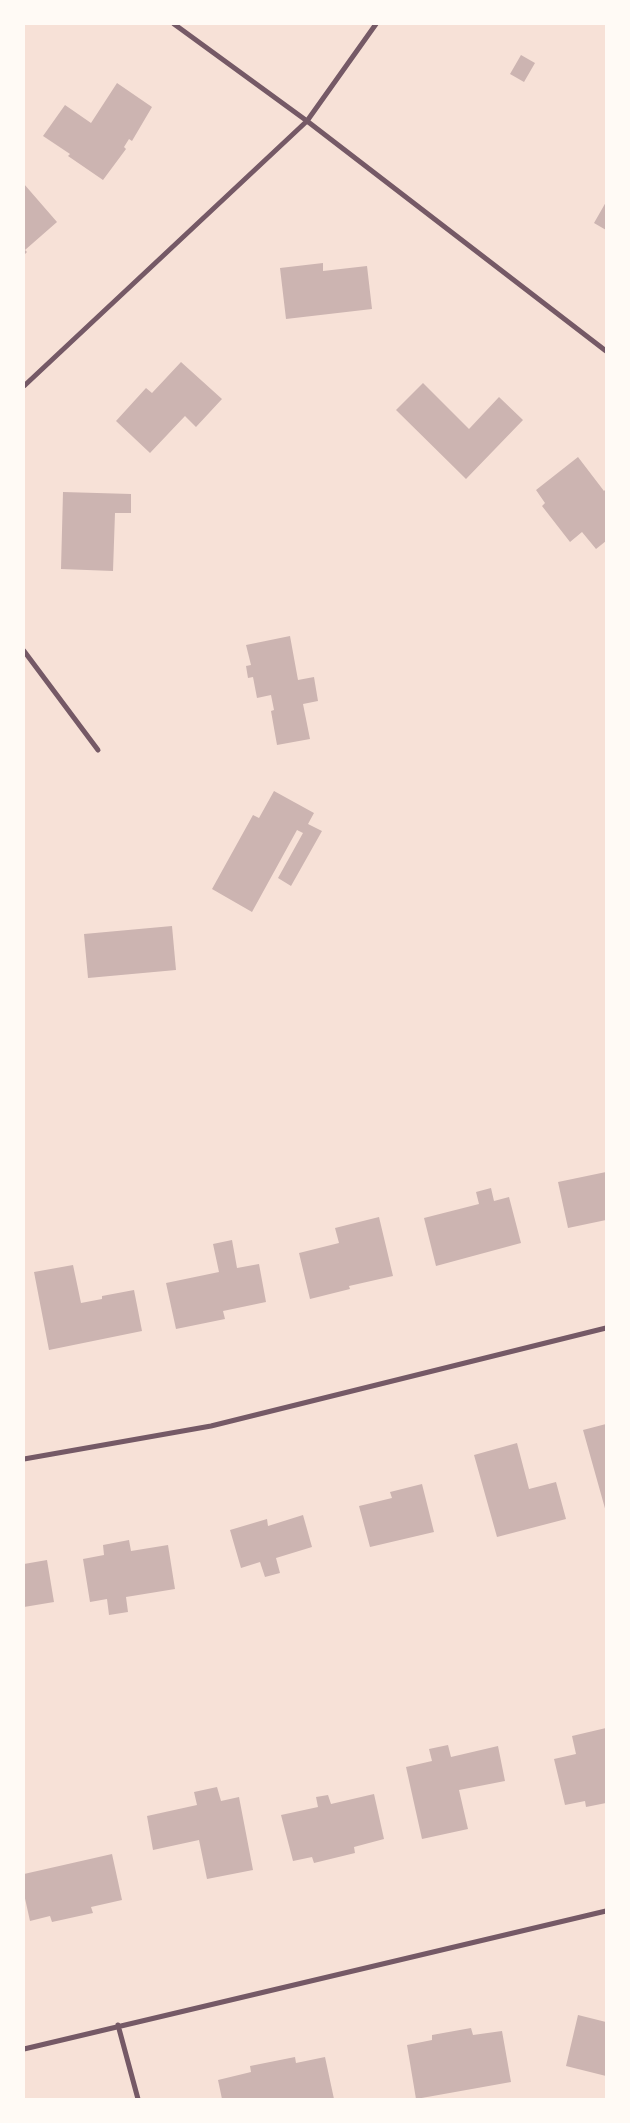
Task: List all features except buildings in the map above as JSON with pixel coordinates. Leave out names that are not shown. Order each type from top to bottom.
[{"type":"street","points":[[174,24],[307,121],[606,351]]},
{"type":"street","points":[[24,386],[307,121],[376,24]]},
{"type":"street","points":[[24,651],[98,750]]},
{"type":"street","points":[[24,1460],[211,1426],[606,1328]]},
{"type":"street","points":[[24,2050],[118,2026],[606,1911]]},
{"type":"street","points":[[118,2026],[138,2099]]}]
